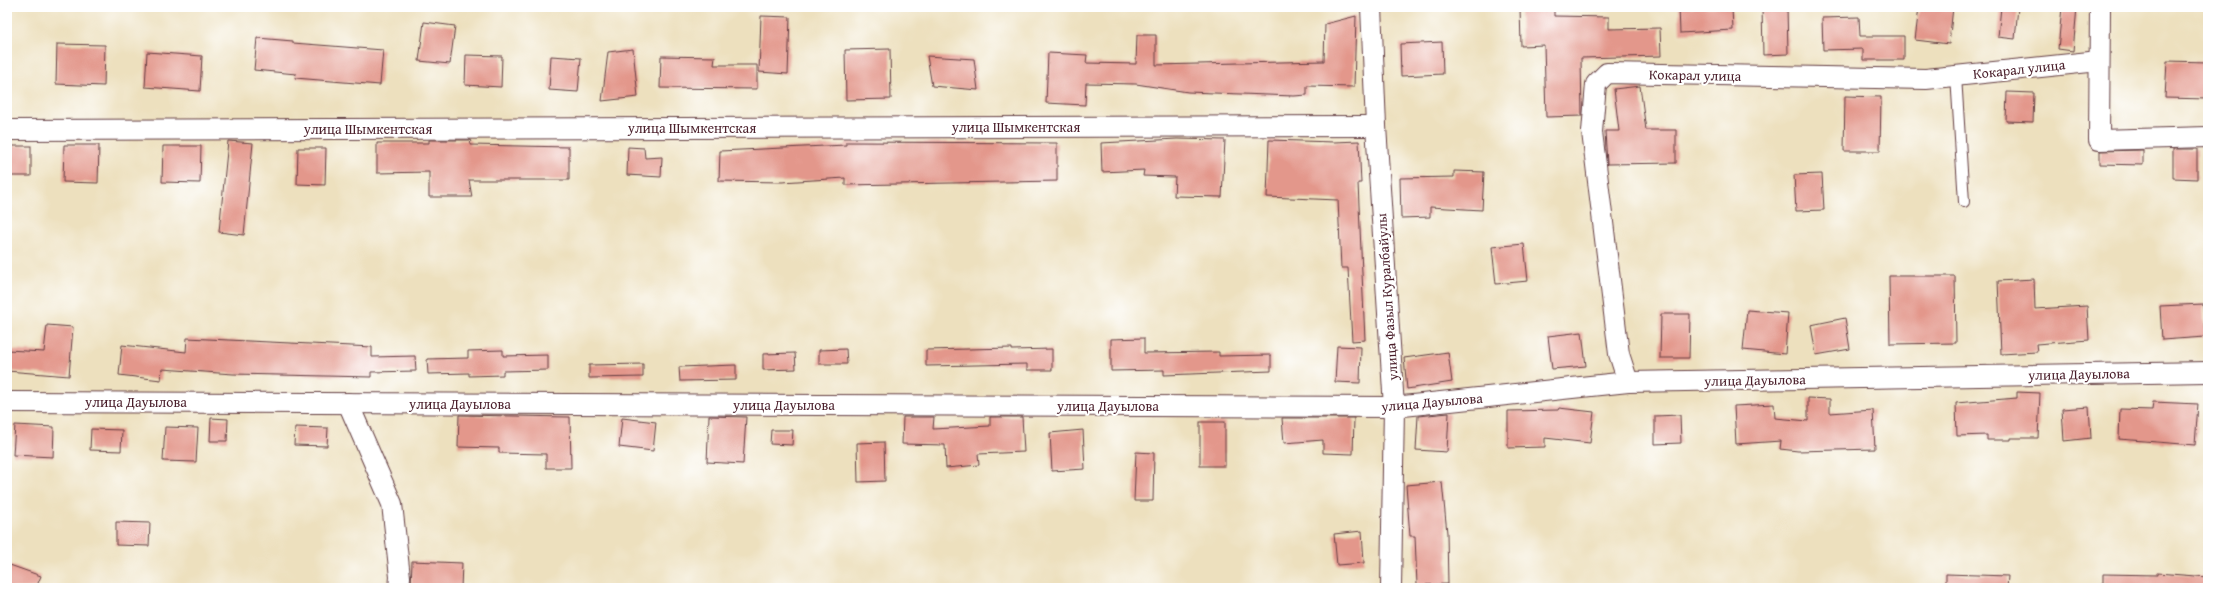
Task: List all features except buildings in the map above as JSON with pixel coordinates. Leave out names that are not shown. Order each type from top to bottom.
[{"type":"street","name":"улица Фазыл Куралбайулы","points":[[1371,7],[1376,126],[1394,407],[1390,588]]},
{"type":"street","points":[[2100,7],[2099,140],[2208,136]]},
{"type":"street","name":"Кокарал улица","points":[[1628,382],[1619,354],[1592,132],[1596,84],[1607,73],[1926,79],[2100,61]]},
{"type":"street","name":"улица Шымкентская","points":[[7,130],[1376,126]]},
{"type":"street","name":"улица Дауылова","points":[[7,402],[1394,407],[1628,382],[2208,372]]},
{"type":"street","points":[[348,403],[392,504],[400,577],[399,588]]},
{"type":"lane","points":[[1956,76],[1964,202]]}]
